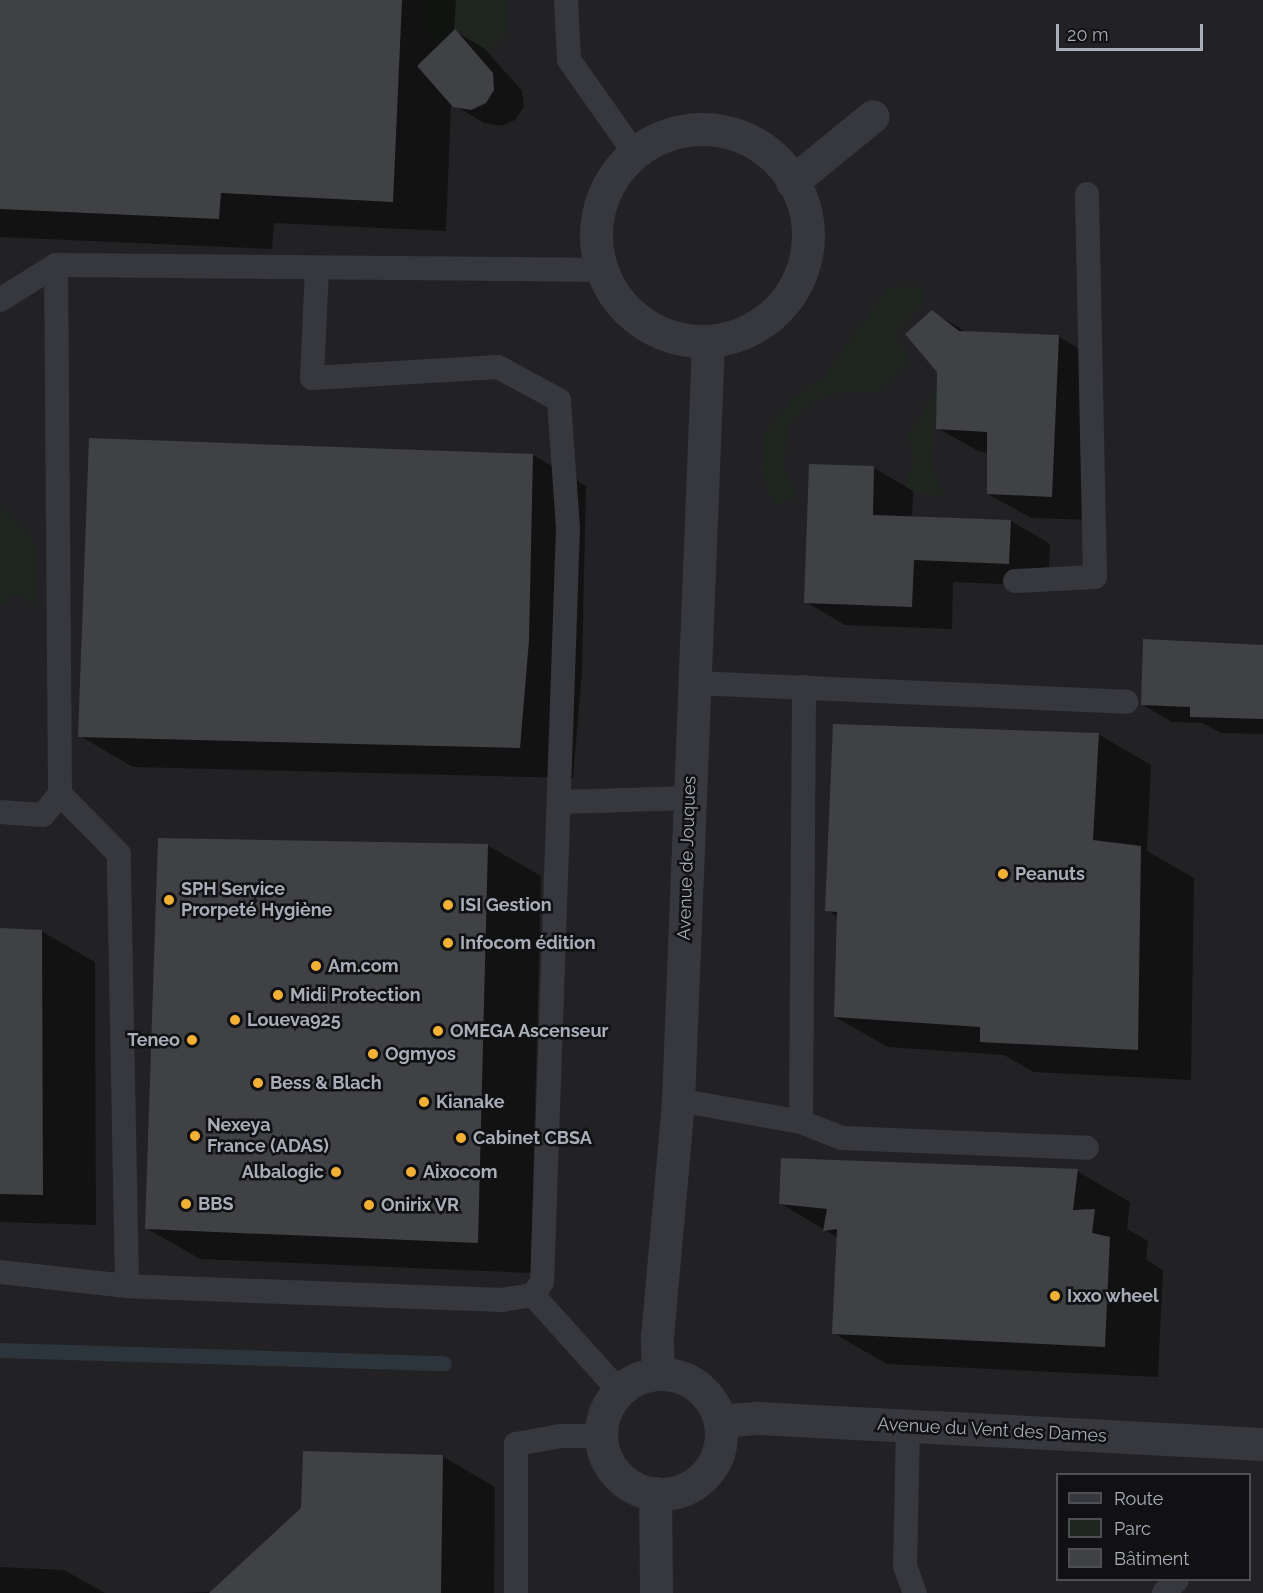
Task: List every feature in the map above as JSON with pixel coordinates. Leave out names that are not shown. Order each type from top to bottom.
[{"type":"street","points":[[792,182],[873,116]]},
{"type":"street","points":[[713,128],[738,134],[771,153],[792,182],[803,197],[810,233],[807,258],[794,292],[757,328],[708,343],[671,338],[627,312],[608,285],[596,250],[597,213],[610,180],[634,152],[676,131],[713,128]]},
{"type":"street","name":"Avenue de Jouques","points":[[658,1373],[657,1337],[678,1100],[708,343]]},
{"type":"street","points":[[658,1373],[696,1384],[711,1399],[720,1421],[717,1460],[705,1477],[687,1489],[656,1493],[627,1484],[613,1471],[601,1436],[603,1417],[619,1391],[639,1377],[658,1373]]},
{"type":"street","name":"Avenue du Vent des Dames","points":[[720,1421],[758,1418],[1263,1443]]},
{"type":"street","points":[[656,1493],[656,1593]]},
{"type":"lane","points":[[566,0],[569,60],[634,152]]},
{"type":"lane","points":[[1015,581],[1095,577],[1087,194]]},
{"type":"lane","points":[[0,300],[56,265],[602,270]]},
{"type":"lane","points":[[0,812],[43,815],[60,794],[56,265]]},
{"type":"lane","points":[[0,1272],[127,1286],[503,1300],[533,1295],[542,1281],[545,1266],[568,528],[559,400],[498,367],[312,378],[317,268]]},
{"type":"lane","points":[[695,683],[1127,702]]},
{"type":"lane","points":[[801,1122],[804,687]]},
{"type":"lane","points":[[60,794],[119,854],[127,1286]]},
{"type":"lane","points":[[560,802],[690,798]]},
{"type":"lane","points":[[678,1100],[801,1122],[842,1138],[1087,1148]]},
{"type":"lane","points":[[533,1295],[619,1391]]},
{"type":"lane","points":[[908,1425],[905,1566],[915,1593]]},
{"type":"lane","points":[[516,1593],[516,1444],[561,1436],[601,1436]]},
{"type":"lane","points":[[1164,1593],[1177,1581]]},
{"type":"shaded area","points":[[0,0],[1263,0],[1263,1593],[0,1593]]},
{"type":"green space","points":[[422,0],[509,0],[508,31],[483,55],[459,30],[441,46],[422,28]]},
{"type":"green space","points":[[919,286],[927,298],[893,335],[910,360],[878,392],[837,392],[815,400],[790,421],[782,466],[798,498],[772,504],[762,471],[766,432],[791,400],[826,375],[887,288]]},
{"type":"green space","points":[[936,391],[932,464],[943,496],[905,490],[914,462],[909,435]]},
{"type":"green space","points":[[0,503],[30,535],[36,553],[36,607],[16,594],[0,606]]},
{"type":"building","points":[[0,0],[402,0],[393,202],[221,193],[219,219],[0,209]]},
{"type":"building","points":[[455,29],[493,73],[494,90],[486,103],[471,110],[453,107],[417,66]]},
{"type":"building","points":[[932,310],[959,331],[1059,335],[1052,497],[987,494],[987,432],[936,429],[937,372],[905,334]]},
{"type":"building","points":[[89,438],[533,454],[529,640],[520,748],[78,737]]},
{"type":"building","points":[[809,464],[874,466],[873,515],[1011,520],[1009,564],[914,560],[912,607],[804,603]]},
{"type":"building","points":[[1143,639],[1263,645],[1263,719],[1190,717],[1190,707],[1141,705]]},
{"type":"building","points":[[833,724],[1099,733],[1093,840],[1141,846],[1138,1050],[980,1042],[980,1027],[834,1017],[837,912],[825,911]]},
{"type":"building","points":[[158,838],[488,844],[478,1243],[145,1229]]},
{"type":"building","points":[[0,928],[42,930],[43,1195],[0,1194]]},
{"type":"building","points":[[781,1158],[1078,1169],[1073,1210],[1095,1209],[1092,1233],[1110,1237],[1105,1347],[832,1334],[837,1229],[823,1231],[827,1209],[779,1204]]},
{"type":"building","points":[[303,1451],[443,1455],[441,1593],[209,1593],[301,1508]]},
{"type":"waterway","points":[[0,1350],[444,1363]]},
{"type":"place","name":"Peanuts","points":[[1003,874]]},
{"type":"place","name":"SPH Service Prorpeté Hygiène","points":[[169,900]]},
{"type":"place","name":"ISI Gestion","points":[[448,905]]},
{"type":"place","name":"Infocom édition","points":[[448,943]]},
{"type":"place","name":"Am.com","points":[[316,966]]},
{"type":"place","name":"Midi Protection","points":[[278,995]]},
{"type":"place","name":"Loueva925","points":[[235,1020]]},
{"type":"place","name":"OMEGA Ascenseur","points":[[438,1031]]},
{"type":"place","name":"Teneo","points":[[192,1040]]},
{"type":"place","name":"Ogmyos","points":[[373,1054]]},
{"type":"place","name":"Bess & Blach","points":[[258,1083]]},
{"type":"place","name":"Kianake","points":[[424,1102]]},
{"type":"place","name":"Nexeya France (ADAS)","points":[[195,1136]]},
{"type":"place","name":"Cabinet CBSA","points":[[461,1138]]},
{"type":"place","name":"Albalogic","points":[[336,1172]]},
{"type":"place","name":"Aixocom","points":[[411,1172]]},
{"type":"place","name":"BBS","points":[[186,1204]]},
{"type":"place","name":"Onirix VR","points":[[369,1205]]},
{"type":"place","name":"Ixxo wheel","points":[[1055,1296]]}]
